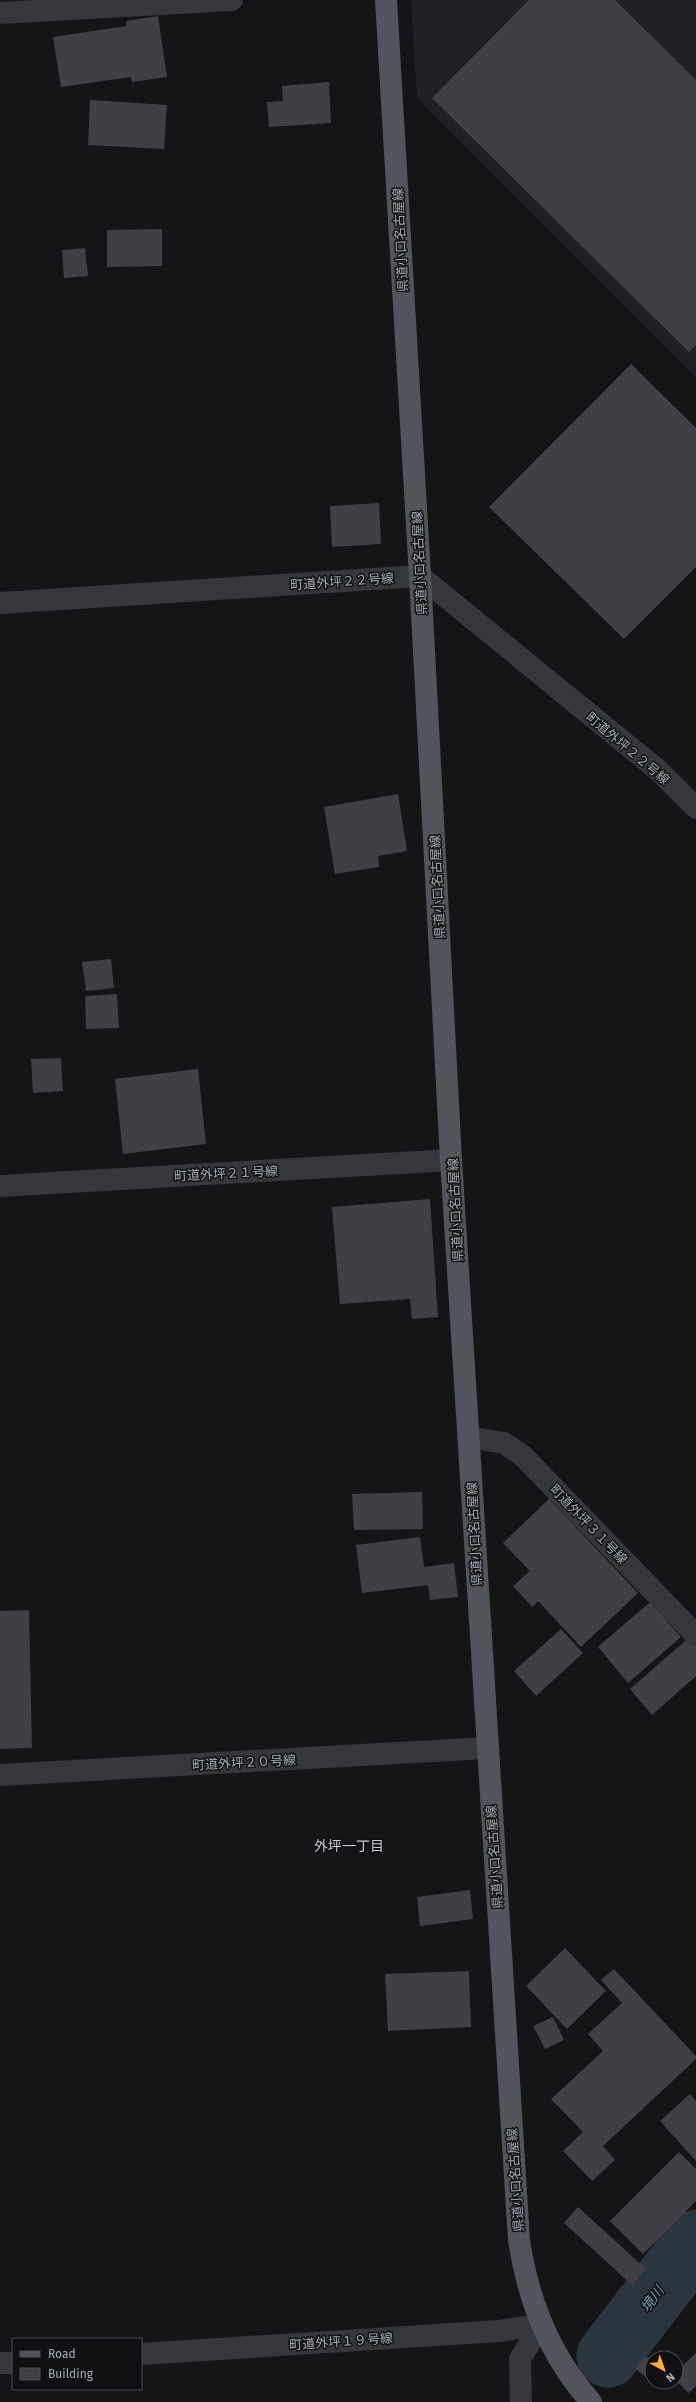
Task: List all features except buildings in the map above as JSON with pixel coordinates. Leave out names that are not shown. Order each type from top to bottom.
[{"type":"main road","name":"県道小口名古屋線","points":[[386,0],[468,1437],[519,2240],[523,2270],[541,2325],[555,2353],[574,2383],[590,2401]]},
{"type":"street","points":[[0,13],[232,0]]},
{"type":"street","name":"町道外坪２２号線","points":[[0,603],[420,576],[658,770],[696,808]]},
{"type":"street","name":"町道外坪２１号線","points":[[0,1186],[452,1160]]},
{"type":"street","name":"町道外坪３１号線","points":[[468,1437],[504,1443],[523,1456],[696,1635]]},
{"type":"street","name":"町道外坪２０号線","points":[[0,1775],[487,1748]]},
{"type":"street","points":[[521,2402],[520,2359],[541,2325]]},
{"type":"street","name":"町道外坪１９号線","points":[[142,2354],[499,2331],[541,2325]]},
{"type":"street","points":[[0,2363],[12,2363]]},
{"type":"shaded area","points":[[411,0],[696,0],[696,377],[417,98]]},
{"type":"waterway","name":"境川","points":[[608,2356],[696,2241]]},
{"type":"district","name":"外坪一丁目","points":[[349,1846]]}]
